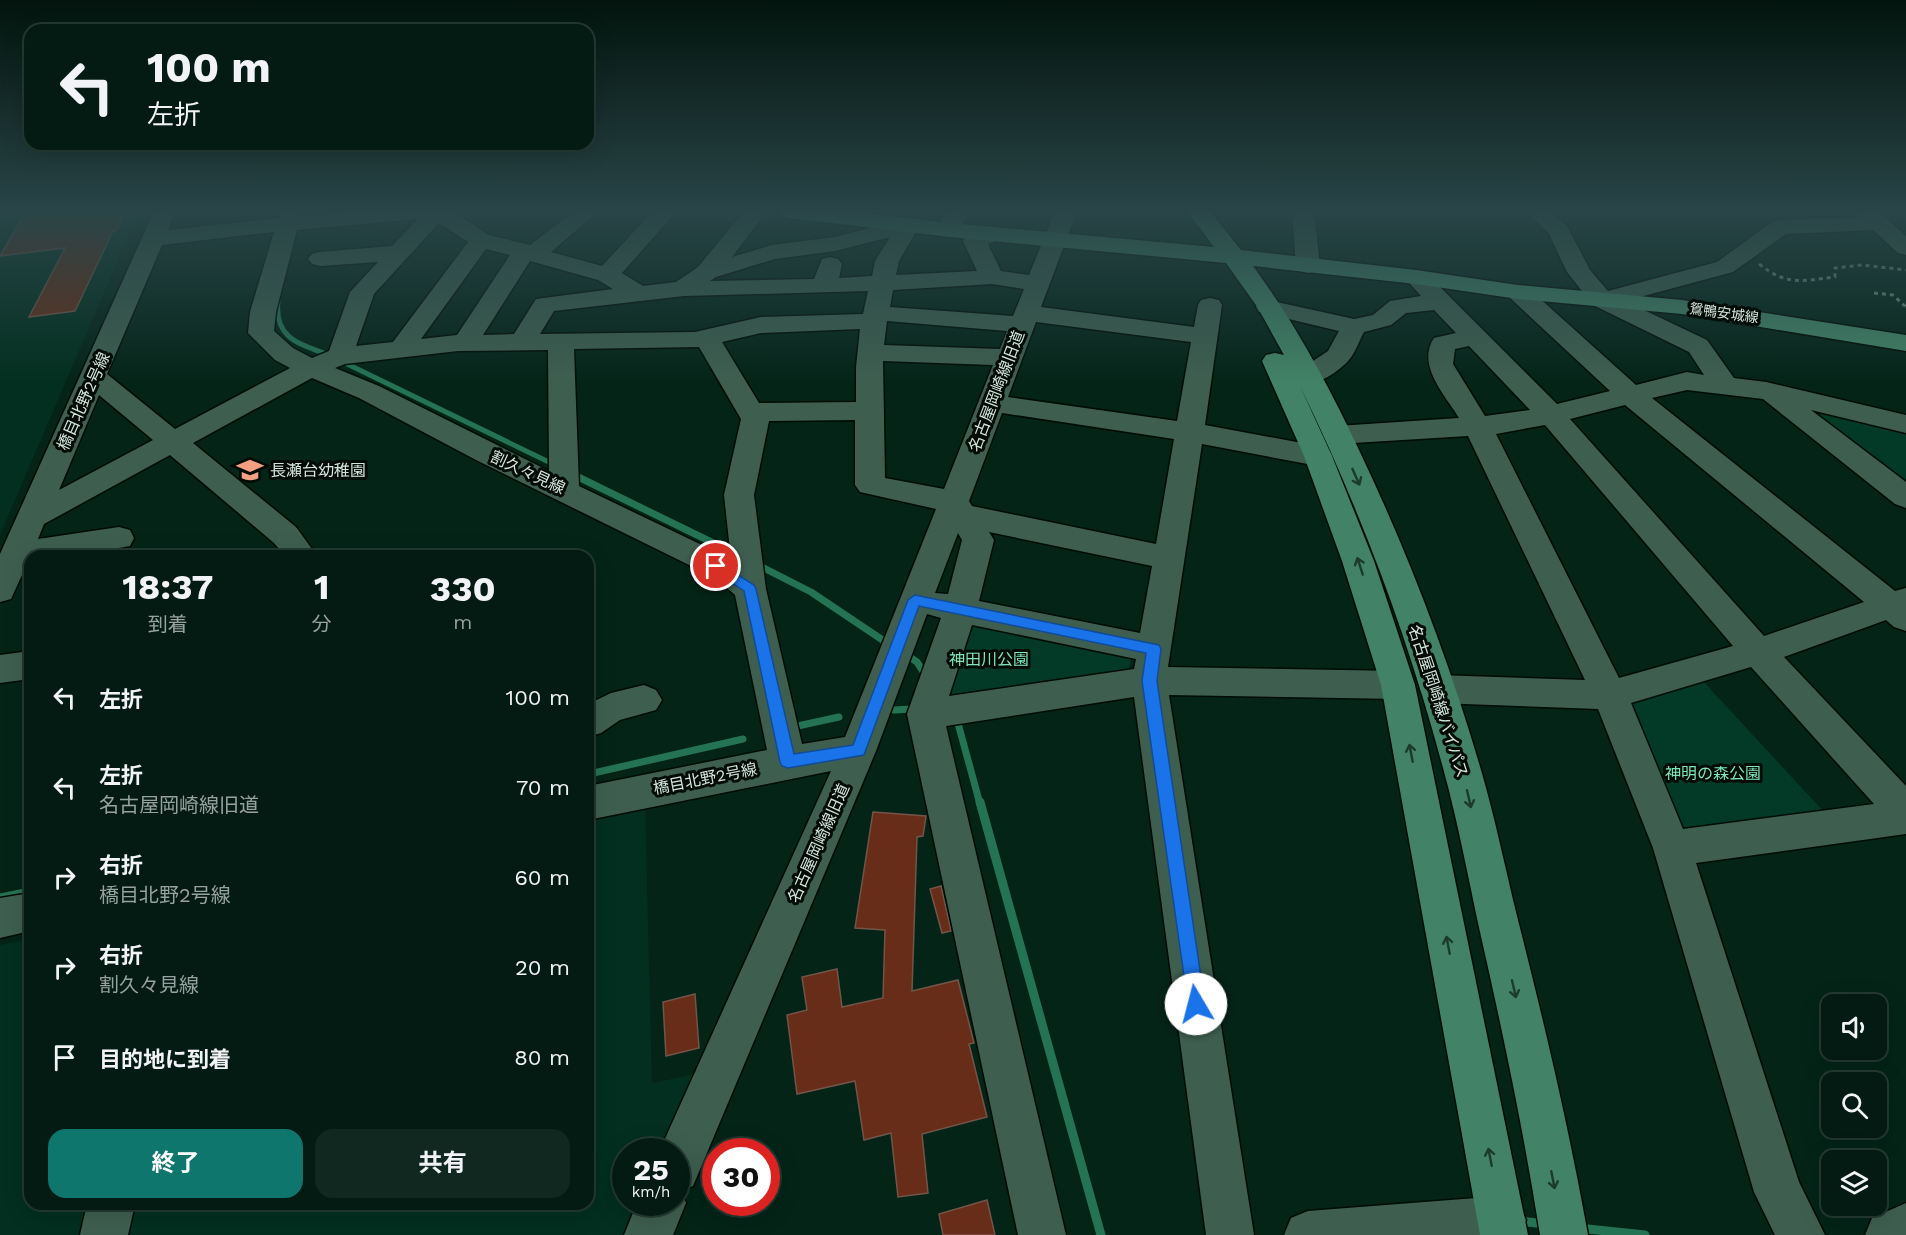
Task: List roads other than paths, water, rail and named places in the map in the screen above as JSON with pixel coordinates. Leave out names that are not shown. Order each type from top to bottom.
[{"type":"main road","name":"名古屋岡崎線バイパス","points":[[1229,269],[1269,347],[1388,550],[1437,690],[1461,769],[1572,1234]]},
{"type":"main road","name":"名古屋岡崎線バイパス","points":[[1233,269],[1268,307],[1307,377],[1358,561],[1398,685],[1503,1227]]},
{"type":"main road","name":"鴛鴨安城線","points":[[1334,269],[1416,277],[1518,292],[1682,307],[1906,343]]},
{"type":"street","name":"橋目北野2号線","points":[[0,590],[141,269]]},
{"type":"street","name":"割久々見線","points":[[274,269],[262,312],[261,333],[284,354],[369,392],[486,453],[700,557],[731,574],[750,589]]},
{"type":"street","points":[[340,356],[362,292],[384,269]]},
{"type":"street","points":[[401,349],[460,269]]},
{"type":"street","points":[[465,342],[518,269]]},
{"type":"street","points":[[584,269],[607,275],[639,294]]},
{"type":"street","points":[[607,275],[613,269]]},
{"type":"street","points":[[683,290],[709,269]]},
{"type":"street","points":[[706,272],[717,269]]},
{"type":"street","points":[[825,286],[829,269]]},
{"type":"street","points":[[885,269],[874,317],[870,352],[870,485],[958,509],[1169,558]]},
{"type":"street","points":[[988,269],[992,277],[1029,307]]},
{"type":"street","name":"名古屋岡崎線旧道","points":[[689,1138],[858,751],[915,600],[958,509],[991,403],[1044,269]]},
{"type":"street","points":[[1577,269],[1602,300],[1698,346],[1725,387]]},
{"type":"street","points":[[1602,300],[1719,269]]},
{"type":"street","points":[[522,342],[544,304],[683,290],[825,286],[992,277]]},
{"type":"street","points":[[1416,277],[1551,415],[1758,652],[1906,815]]},
{"type":"street","points":[[1518,292],[1630,395],[1901,607]]},
{"type":"street","points":[[1268,307],[1354,327],[1382,320],[1400,306],[1440,302]]},
{"type":"street","points":[[1210,304],[1152,665],[1230,1235]]},
{"type":"street","points":[[32,516],[311,368],[340,356],[465,342],[695,340],[761,325],[1029,307],[1205,336]]},
{"type":"street","points":[[1307,377],[1338,356],[1354,327]]},
{"type":"street","points":[[706,337],[755,419],[739,495],[750,589],[788,762]]},
{"type":"street","points":[[1473,337],[1443,344],[1440,364],[1478,427],[1610,695],[1672,848],[1778,1192],[1801,1235]]},
{"type":"street","points":[[561,341],[564,489]]},
{"type":"street","points":[[870,352],[1010,358]]},
{"type":"street","points":[[94,377],[285,535],[297,550]]},
{"type":"street","points":[[991,403],[1191,432],[1327,445],[1478,427],[1551,415],[1688,381],[1766,391],[1906,424]]},
{"type":"street","points":[[1766,391],[1903,493]]},
{"type":"street","points":[[752,412],[869,411]]},
{"type":"street","points":[[958,509],[978,540],[960,610],[925,714],[1042,1235]]},
{"type":"street","points":[[42,550],[119,538]]},
{"type":"street","points":[[16,554],[24,553]]},
{"type":"street","points":[[915,600],[960,610],[1152,665],[1398,685]]},
{"type":"street","points":[[1437,690],[1610,695],[1901,607]]},
{"type":"street","points":[[925,714],[1152,665]]},
{"type":"street","points":[[0,669],[24,666]]},
{"type":"street","points":[[594,718],[631,698]]},
{"type":"street","name":"橋目北野2号線","points":[[594,802],[788,762],[858,751]]},
{"type":"street","points":[[1672,848],[1906,815]]},
{"type":"street","points":[[0,918],[24,913]]},
{"type":"street","points":[[104,1235],[110,1210]]},
{"type":"street","points":[[648,1235],[656,1216]]},
{"type":"street","points":[[1308,1235],[1503,1227]]},
{"type":"street","points":[[1889,1235],[1906,1227]]},
{"type":"waterway","points":[[278,301],[280,324],[285,332],[300,344],[331,356]]},
{"type":"waterway","points":[[341,361],[555,465]]},
{"type":"waterway","points":[[570,473],[738,555]]},
{"type":"waterway","points":[[756,564],[811,592],[890,645]]},
{"type":"waterway","points":[[905,654],[917,662],[926,676]]},
{"type":"waterway","points":[[894,710],[913,709]]},
{"type":"waterway","points":[[956,716],[980,804]]},
{"type":"waterway","points":[[793,727],[839,717]]},
{"type":"waterway","points":[[594,773],[743,739]]},
{"type":"waterway","points":[[980,802],[1101,1235]]},
{"type":"waterway","points":[[0,898],[24,893]]},
{"type":"waterway","points":[[1518,1221],[1546,1224]]},
{"type":"waterway","points":[[1578,1228],[1645,1235]]},
{"type":"place","name":"長瀬台幼稚園","points":[[250,470]]},
{"type":"park label","name":"神田川公園","points":[[989,659]]},
{"type":"park label","name":"神明の森公園","points":[[1713,773]]}]
